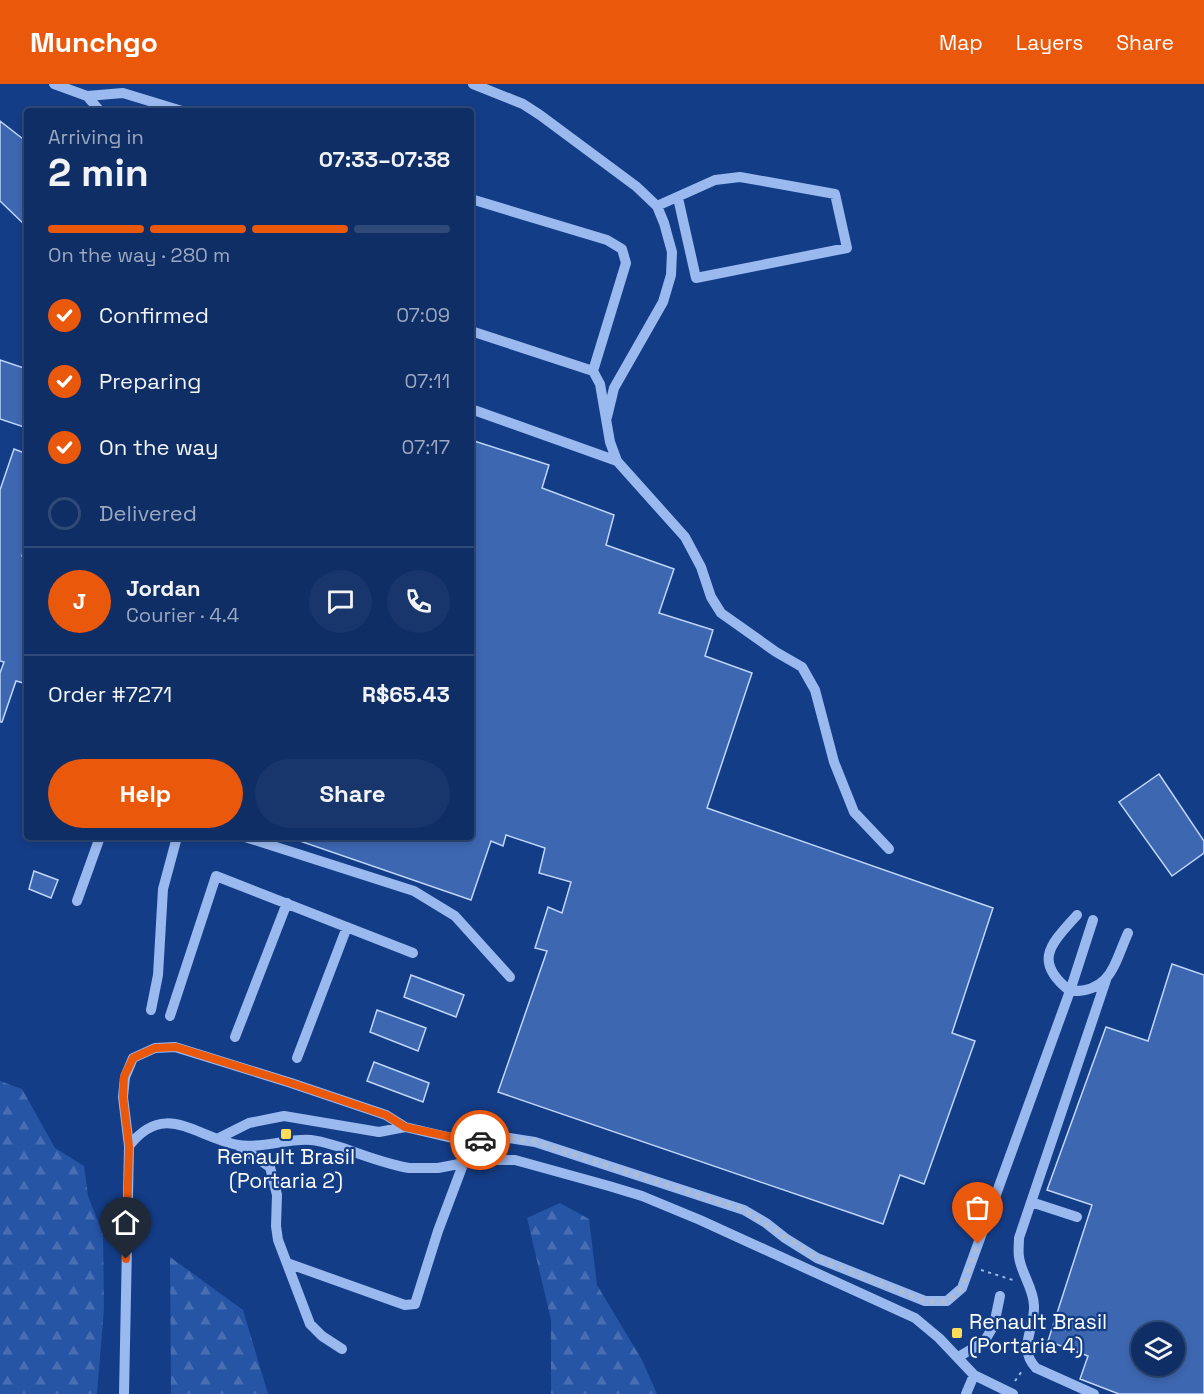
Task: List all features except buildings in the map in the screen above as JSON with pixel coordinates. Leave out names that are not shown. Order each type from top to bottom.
[{"type":"street","points":[[54,84],[87,96],[123,93],[172,108]]},
{"type":"street","points":[[473,84],[523,104],[540,115],[637,187],[657,206],[664,223],[672,252],[671,274],[663,302],[614,388],[605,423]]},
{"type":"street","points":[[87,96],[97,108]]},
{"type":"street","points":[[657,206],[715,180],[740,177],[835,194],[847,248],[696,278],[678,198]]},
{"type":"street","points":[[474,200],[607,240],[622,249],[626,263],[593,371],[600,384],[605,423],[617,461],[685,537],[701,567],[711,597],[721,613],[776,652],[802,667],[815,690],[834,762],[854,812],[889,849]]},
{"type":"street","points":[[474,332],[593,371]]},
{"type":"street","points":[[474,410],[617,461]]},
{"type":"street","points":[[76,901],[99,840]]},
{"type":"street","points":[[151,1010],[158,975],[163,889],[176,840]]},
{"type":"street","points":[[254,840],[414,891],[455,916],[510,976]]},
{"type":"street","points":[[170,1016],[216,876],[413,953]]},
{"type":"street","points":[[235,1037],[287,903]]},
{"type":"street","points":[[1077,915],[1056,938],[1049,951],[1049,968],[1057,980],[1071,991],[1093,989],[1106,980]]},
{"type":"street","points":[[124,1394],[129,1146],[123,1097],[124,1077],[133,1058],[155,1048],[176,1047],[386,1115],[405,1127],[465,1140],[509,1138],[535,1142],[744,1210],[817,1258],[925,1301],[947,1302],[962,1288],[1071,991],[1093,920]]},
{"type":"street","points":[[297,1058],[348,927]]},
{"type":"street","points":[[1094,1394],[1036,1368],[1030,1362],[1026,1347],[1034,1317],[1034,1302],[1019,1257],[1019,1238],[1084,1063],[1106,980],[1128,933]]},
{"type":"street","points":[[219,1138],[249,1123],[284,1116],[380,1132],[405,1127]]},
{"type":"street","points":[[129,1146],[148,1128],[163,1124],[178,1124],[237,1144],[260,1145],[321,1141],[394,1165],[423,1170],[464,1162],[498,1159],[526,1163],[609,1186],[662,1204],[915,1318],[927,1327],[974,1375],[1010,1392]]},
{"type":"street","points":[[237,1144],[270,1167],[277,1196],[278,1240],[310,1324],[322,1336],[342,1349]]},
{"type":"street","points":[[287,1263],[405,1305],[415,1304],[438,1231],[464,1162]]},
{"type":"street","points":[[1031,1202],[1077,1216]]},
{"type":"street","points":[[958,1357],[984,1342],[994,1325],[1000,1296]]},
{"type":"street","points":[[966,1394],[974,1375]]},
{"type":"path","points":[[970,1265],[1017,1282],[1028,1282]]},
{"type":"path","points":[[1010,1392],[1030,1362]]},
{"type":"green space","points":[[0,1081],[22,1089],[55,1148],[84,1166],[88,1196],[103,1234],[104,1308],[97,1394],[0,1394]]},
{"type":"green space","points":[[560,1203],[589,1219],[597,1285],[642,1360],[657,1394],[551,1394],[551,1320],[527,1218]]},
{"type":"green space","points":[[170,1257],[243,1310],[268,1394],[171,1394]]},
{"type":"way so far","points":[[480,1140],[509,1138],[535,1142],[744,1210],[817,1258],[925,1301],[947,1302],[962,1288],[978,1244]]},
{"type":"place","name":"Renault Brasil (Portaria 2)","points":[[286,1134]]},
{"type":"place","name":"Renault Brasil (Portaria 4)","points":[[957,1333]]},
{"type":"route","points":[[126,1259],[129,1146],[123,1097],[124,1077],[133,1058],[155,1048],[176,1047],[291,1083],[386,1115],[405,1127],[465,1140],[480,1140]]}]
